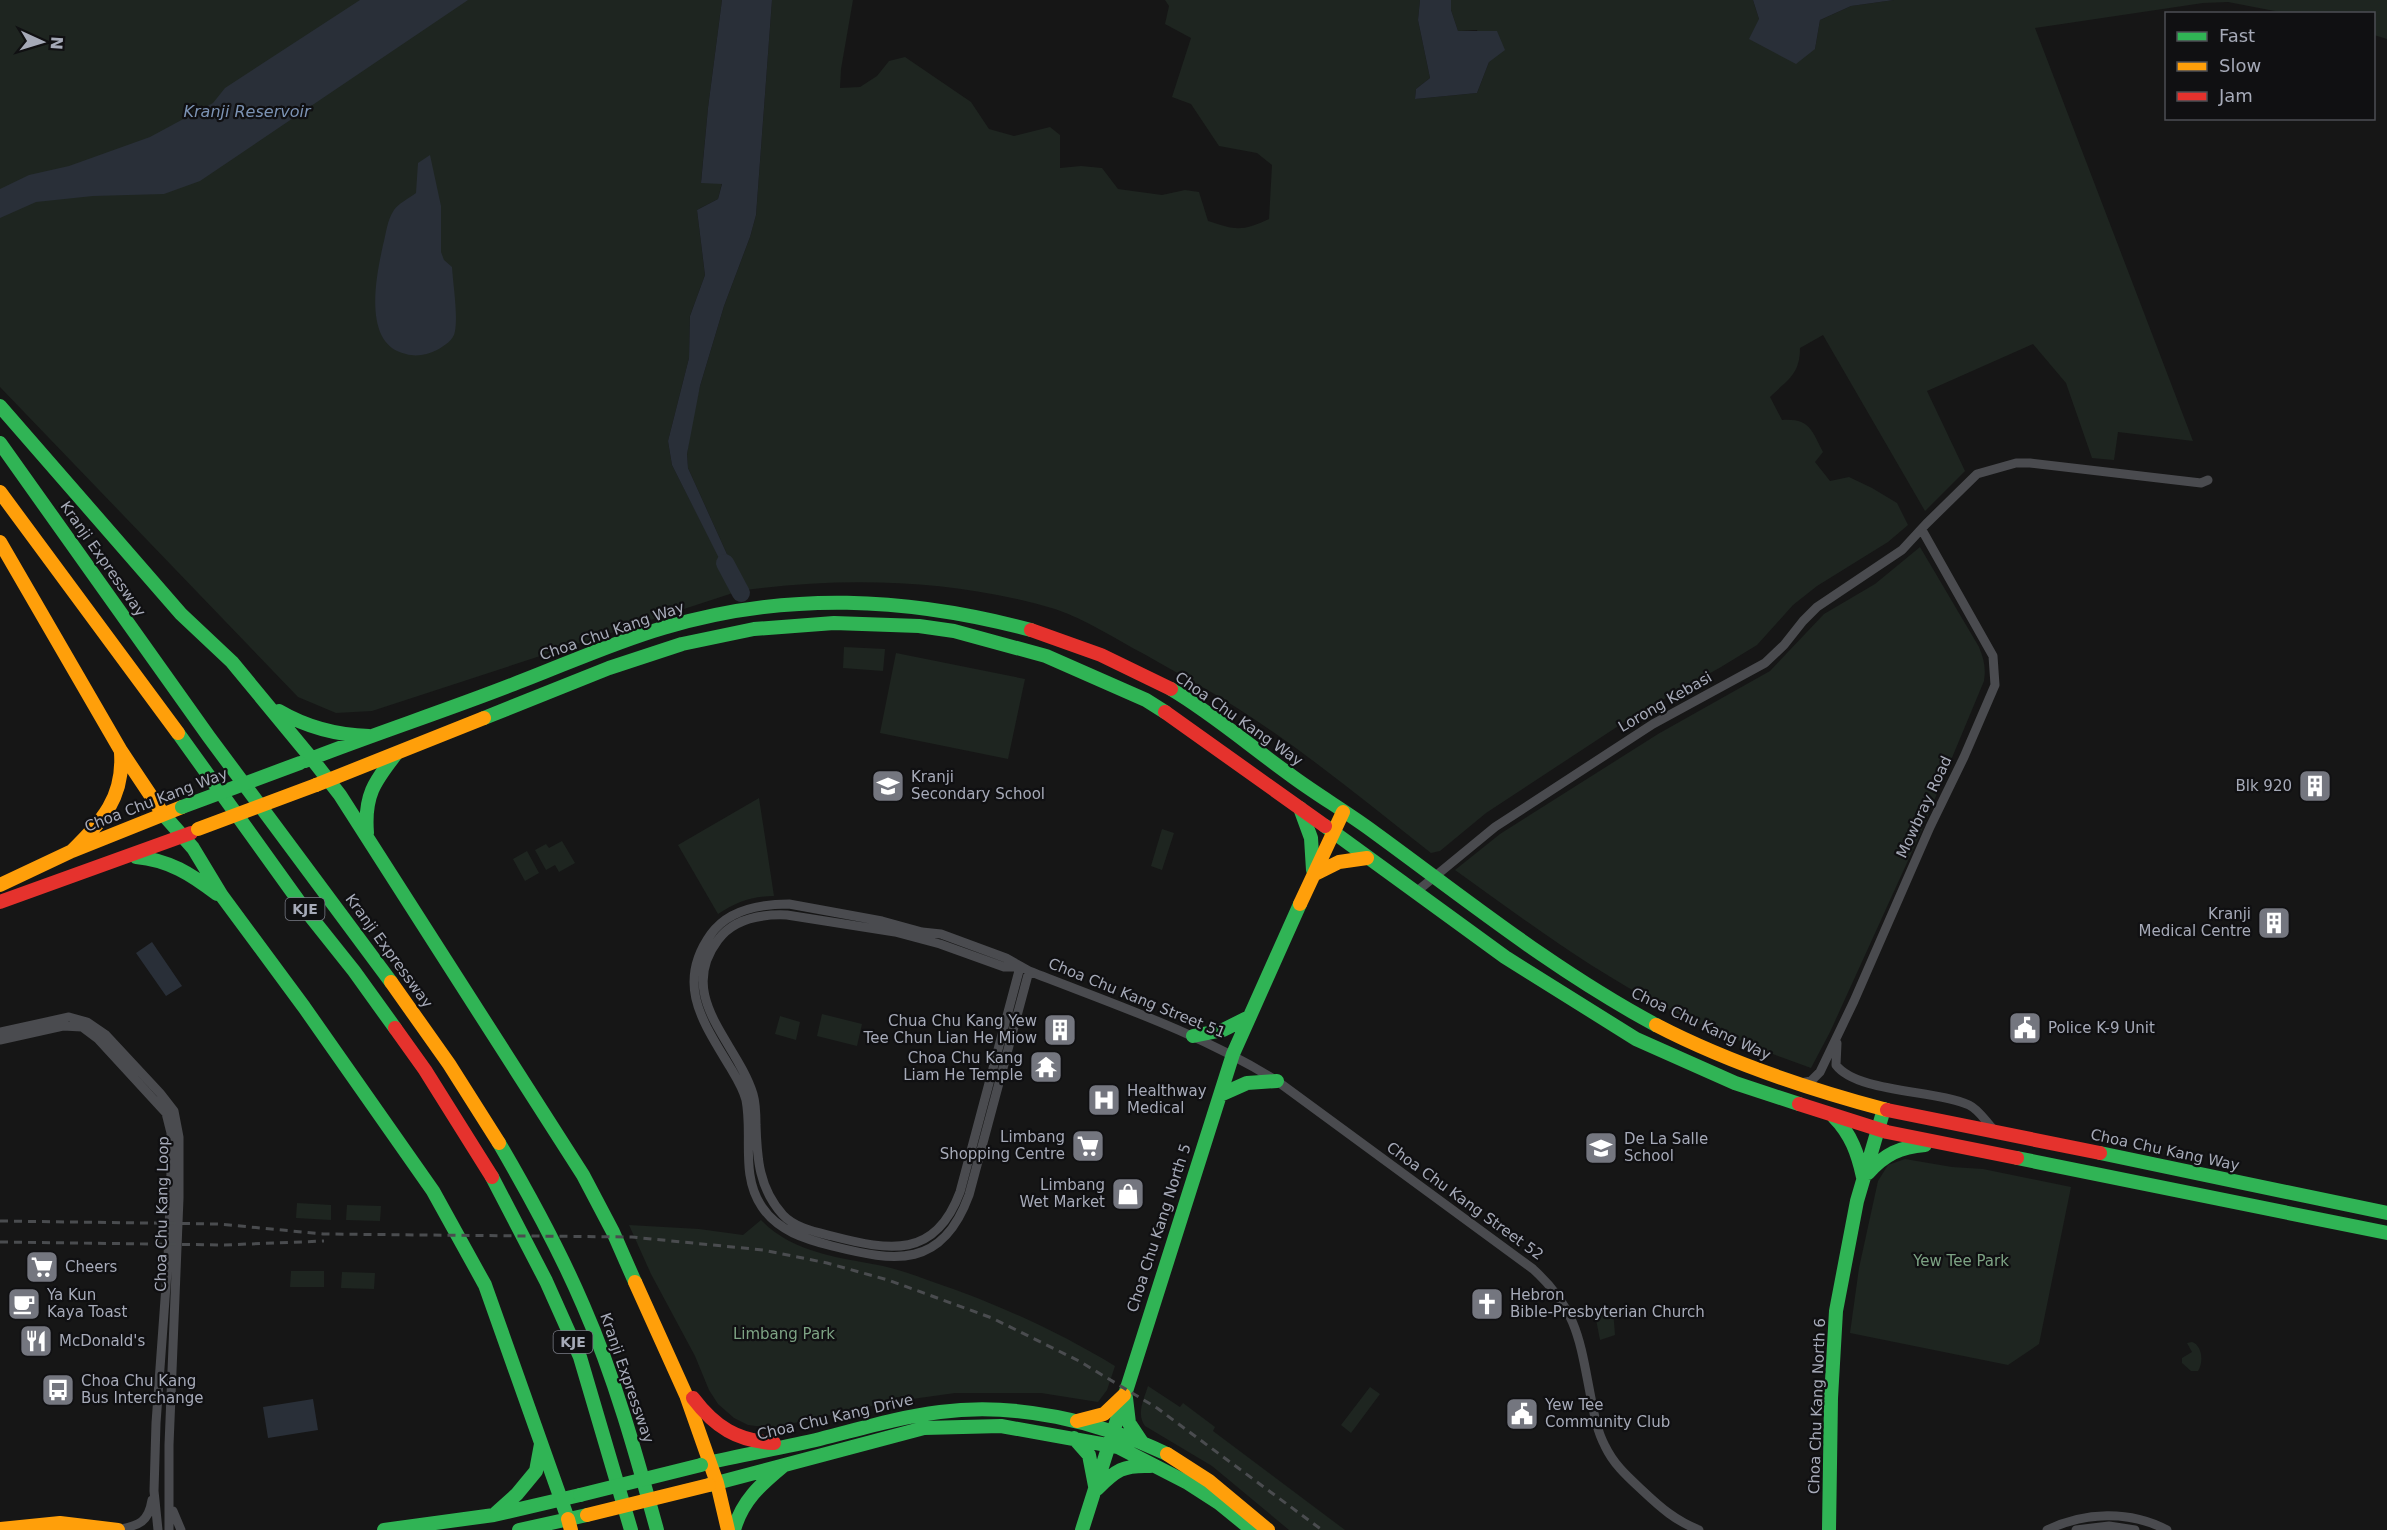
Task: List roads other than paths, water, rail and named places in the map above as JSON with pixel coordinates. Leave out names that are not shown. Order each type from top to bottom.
[{"type":"main road","points":[[0,406],[181,614],[232,662],[269,706],[322,783],[368,838],[584,1175],[613,1232],[686,1395],[728,1530]]},
{"type":"main road","name":"Kranji Expressway","points":[[0,443],[208,736],[445,1056],[514,1169],[570,1274],[601,1347],[626,1421],[657,1530]]},
{"type":"main road","name":"KJE","points":[[0,492],[261,845],[303,907],[354,971],[425,1070],[486,1165],[546,1281],[580,1357],[631,1530]]},
{"type":"main road","points":[[0,542],[121,751],[152,800],[193,848],[222,896],[304,1007],[433,1191],[485,1285],[570,1525]]},
{"type":"main road","name":"Choa Chu Kang Way","points":[[0,885],[72,850],[163,814],[369,736],[515,684],[595,651],[665,627],[724,613],[813,602],[858,601],[924,606],[966,612],[1045,633],[1128,667],[1186,698],[1517,938],[1608,998],[1704,1047],[1794,1083],[1884,1109],[2387,1213]]},
{"type":"main road","points":[[0,902],[129,857],[322,783],[609,668],[681,644],[754,629],[834,623],[878,624],[954,631],[1012,645],[1078,669],[1146,700],[1183,723],[1298,805],[1367,858],[1505,957],[1594,1015],[1636,1039],[1734,1083],[1878,1130],[2387,1233]]},
{"type":"main road","points":[[269,706],[305,726],[339,735],[369,736]]},
{"type":"main road","points":[[72,850],[110,809],[121,783],[123,767],[121,751]]},
{"type":"main road","points":[[368,838],[365,804],[368,792],[398,753]]},
{"type":"main road","points":[[1298,805],[1311,838],[1313,876]]},
{"type":"main road","name":"Choa Chu Kang North 5","points":[[1082,1530],[1233,1054],[1343,812]]},
{"type":"main road","points":[[129,857],[152,857],[169,862],[222,896]]},
{"type":"main road","points":[[1313,876],[1328,864],[1340,860],[1367,858]]},
{"type":"main road","points":[[1193,1036],[1223,1030],[1249,1017]]},
{"type":"main road","points":[[1220,1095],[1241,1083],[1253,1080],[1277,1081]]},
{"type":"main road","name":"Choa Chu Kang North 6","points":[[1829,1530],[1831,1398],[1836,1311],[1863,1179],[1884,1109]]},
{"type":"main road","points":[[1833,1116],[1846,1129],[1859,1158],[1863,1179]]},
{"type":"main road","points":[[1863,1179],[1889,1151],[1900,1146],[1939,1144]]},
{"type":"main road","points":[[1077,1421],[1104,1414],[1125,1393]]},
{"type":"main road","points":[[1125,1393],[1129,1423],[1142,1442]]},
{"type":"main road","points":[[686,1395],[691,1396],[712,1421],[731,1435],[759,1443],[795,1444]]},
{"type":"main road","name":"Choa Chu Kang Drive","points":[[384,1530],[494,1515],[911,1415],[967,1409],[1039,1414],[1077,1421],[1112,1438],[1118,1447],[1157,1466],[1219,1503],[1252,1530]]},
{"type":"main road","name":"Choa Chu Kang Drive","points":[[519,1530],[570,1525],[587,1515],[924,1428],[1001,1426],[1074,1438],[1112,1438],[1142,1442],[1172,1456],[1204,1477],[1268,1530]]},
{"type":"main road","points":[[1074,1438],[1089,1455],[1096,1491]]},
{"type":"main road","points":[[494,1515],[517,1494],[536,1471],[542,1441]]},
{"type":"main road","points":[[1096,1491],[1119,1468],[1131,1465],[1157,1466]]},
{"type":"main road","points":[[734,1530],[737,1516],[748,1495],[783,1466]]},
{"type":"main road","points":[[0,1529],[64,1527],[118,1530]]},
{"type":"street","name":"Lorong Kebasi","points":[[1416,892],[1495,827],[1653,724],[1765,663],[1817,607],[1888,562],[1977,474],[2016,463],[2201,483],[2208,480]]},
{"type":"street","name":"Mowbray Road","points":[[1794,1083],[1806,1083],[1816,1077],[1854,1001],[1995,685],[1993,656],[1924,527]]},
{"type":"street","name":"Choa Chu Kang Street 51","points":[[1024,969],[969,1195],[957,1222],[948,1234],[927,1250],[911,1255],[884,1257],[816,1242],[795,1235],[776,1224],[761,1206],[752,1185],[747,1158],[746,1099],[697,1008],[693,985],[696,962],[705,942],[715,928],[733,916],[759,906],[789,904],[941,934],[1006,958],[1024,969],[1233,1054]]},
{"type":"street","name":"Choa Chu Kang Loop","points":[[0,1032],[69,1017],[95,1027],[106,1035],[153,1084],[174,1111],[179,1137],[168,1497],[169,1530]]},
{"type":"street","name":"Choa Chu Kang Loop","points":[[56,1020],[82,1028],[99,1039],[166,1113],[171,1133],[168,1258],[154,1491],[158,1530]]},
{"type":"street","points":[[0,1040],[72,1026]]},
{"type":"street","points":[[1838,1032],[1835,1060],[1836,1065],[1845,1075],[1969,1105],[1996,1132]]},
{"type":"street","name":"Choa Chu Kang Street 52","points":[[1233,1054],[1277,1081],[1520,1259],[1548,1283],[1565,1305],[1577,1330],[1596,1423],[1607,1450],[1622,1471],[1665,1511],[1676,1520],[1699,1530]]},
{"type":"street","points":[[152,1096],[150,1089],[153,1084]]},
{"type":"street","points":[[171,1158],[179,1137]]},
{"type":"street","points":[[162,1350],[174,1351]]},
{"type":"street","points":[[118,1530],[139,1525],[144,1521],[150,1510],[154,1491]]},
{"type":"street","points":[[168,1497],[181,1530]]},
{"type":"street","points":[[2047,1530],[2073,1520],[2108,1515],[2147,1520],[2167,1530]]},
{"type":"street","points":[[2076,1530],[2109,1526],[2135,1530]]},
{"type":"water","name":"Kranji Reservoir","points":[[360,0],[468,0],[200,181],[164,194],[93,196],[36,202],[0,218],[0,189],[29,175],[69,166],[150,137],[213,103],[225,88]]},
{"type":"water","points":[[722,0],[772,0],[756,215],[724,306],[700,386],[687,454],[688,468],[740,583],[733,586],[672,465],[668,441],[689,358],[690,316],[705,275],[697,210],[718,199],[722,184],[701,183]]},
{"type":"water","points":[[1420,0],[1451,0],[1451,10],[1458,31],[1497,31],[1505,50],[1489,62],[1477,93],[1415,99],[1416,89],[1430,78],[1418,20]]},
{"type":"water","points":[[1753,0],[1894,0],[1851,6],[1820,20],[1815,49],[1796,64],[1749,39],[1759,19]]},
{"type":"water","points":[[430,155],[441,206],[441,252],[444,260],[452,267],[456,324],[453,337],[446,345],[429,353],[414,355],[392,348],[383,338],[375,308],[377,274],[390,218],[398,206],[416,193],[418,163]]},
{"type":"water","points":[[152,942],[182,986],[166,996],[136,953]]},
{"type":"water","points":[[313,1399],[318,1430],[268,1438],[263,1407]]},
{"type":"waterway","points":[[725,563],[741,593]]},
{"type":"railway","points":[[0,1221],[219,1224],[323,1234],[632,1237],[763,1250],[827,1263],[888,1280],[992,1318],[1079,1361],[1157,1408],[1322,1530]]},
{"type":"railway","points":[[0,1242],[224,1245],[324,1241]]},
{"type":"place","name":"Kranji Secondary School","points":[[888,786]]},
{"type":"place","name":"Blk 920","points":[[2315,786]]},
{"type":"place","name":"Kranji Medical Centre","points":[[2274,923]]},
{"type":"place","name":"Police K-9 Unit","points":[[2025,1028]]},
{"type":"place","name":"Chua Chu Kang Yew Tee Chun Lian He Miow","points":[[1060,1030]]},
{"type":"place","name":"Choa Chu Kang Liam He Temple","points":[[1046,1067]]},
{"type":"place","name":"Healthway Medical","points":[[1104,1100]]},
{"type":"place","name":"Limbang Shopping Centre","points":[[1088,1146]]},
{"type":"place","name":"De La Salle School","points":[[1601,1148]]},
{"type":"place","name":"Limbang Wet Market","points":[[1128,1194]]},
{"type":"place","name":"Cheers","points":[[42,1267]]},
{"type":"place","name":"Ya Kun Kaya Toast","points":[[24,1304]]},
{"type":"place","name":"Hebron Bible-Presbyterian Church","points":[[1487,1304]]},
{"type":"place","name":"McDonald's","points":[[36,1341]]},
{"type":"place","name":"Choa Chu Kang Bus Interchange","points":[[58,1390]]},
{"type":"place","name":"Yew Tee Community Club","points":[[1522,1414]]},
{"type":"park label","name":"Yew Tee Park","points":[[1961,1261]]},
{"type":"park label","name":"Limbang Park","points":[[784,1334]]}]
